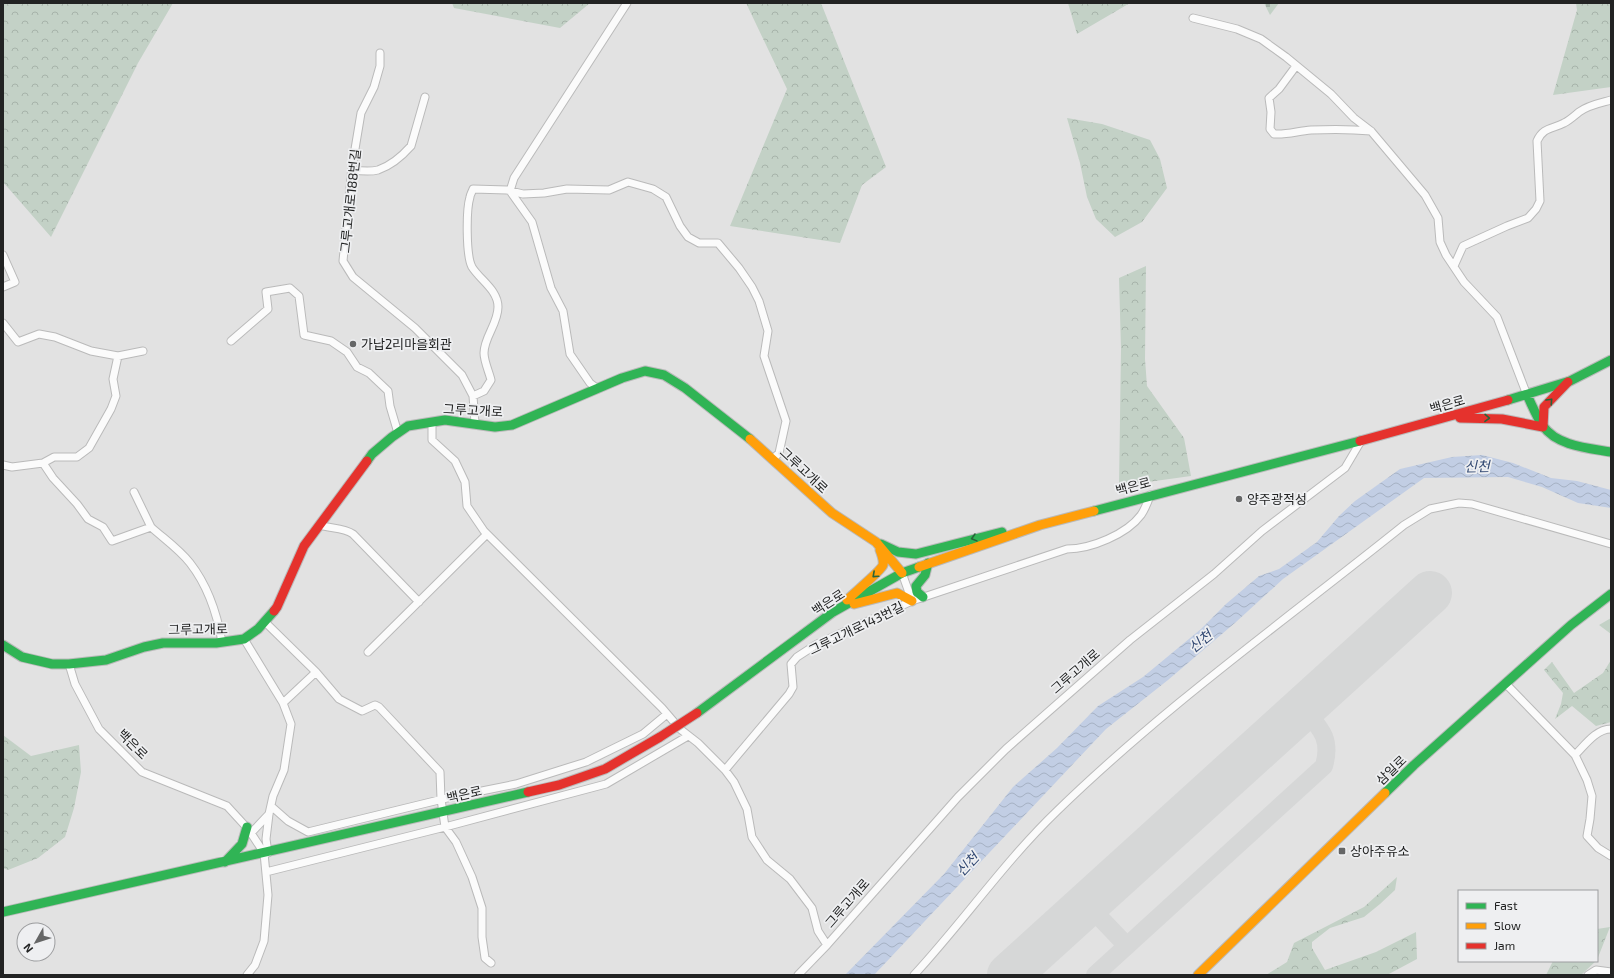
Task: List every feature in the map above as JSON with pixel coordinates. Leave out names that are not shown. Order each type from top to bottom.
[{"type":"main road","name":"백은로","points":[[3,912],[443,813],[559,785],[605,769],[660,737],[697,713],[839,608],[902,573],[1040,525],[1448,418],[1527,395],[1570,381],[1611,360]]},
{"type":"main road","name":"그루고개로","points":[[3,645],[22,657],[35,661],[52,664],[69,664],[106,660],[144,647],[163,643],[222,642],[244,639],[265,622],[277,607],[304,546],[372,454],[408,426],[445,420],[474,423],[495,428],[512,425],[622,378],[645,371],[664,375],[685,388],[759,446],[832,513],[876,542],[902,573]]},
{"type":"main road","points":[[1543,427],[1544,407],[1570,381]]},
{"type":"main road","points":[[1527,395],[1543,427],[1556,438],[1611,452]]},
{"type":"main road","points":[[1448,418],[1493,418],[1516,421],[1532,427],[1543,427]]},
{"type":"main road","points":[[876,542],[904,554],[916,554],[986,535],[1040,525]]},
{"type":"main road","points":[[839,608],[864,583],[879,571],[884,564],[884,558],[876,542]]},
{"type":"main road","points":[[922,597],[916,590],[917,584],[925,575],[928,563]]},
{"type":"main road","points":[[1596,605],[1611,590]]},
{"type":"main road","points":[[839,608],[897,592],[912,601]]},
{"type":"main road","name":"삼일로","points":[[1198,975],[1414,765],[1506,684],[1571,624],[1611,594]]},
{"type":"main road","points":[[225,862],[242,844],[249,830]]},
{"type":"street","points":[[510,191],[514,178],[627,3]]},
{"type":"street","points":[[1193,18],[1248,33],[1261,39],[1331,94],[1354,118],[1371,131],[1425,195],[1438,218],[1440,242],[1454,266],[1464,282],[1497,317],[1527,395]]},
{"type":"street","name":"그루고개로188번길","points":[[380,53],[380,66],[374,87],[361,114],[352,170],[343,261],[353,278],[415,328],[462,375],[473,396],[474,423]]},
{"type":"street","points":[[1296,66],[1279,89],[1269,98],[1271,112],[1270,129],[1274,134],[1285,135],[1309,130],[1338,129],[1371,131]]},
{"type":"street","points":[[352,170],[378,170],[388,165],[412,146],[424,97]]},
{"type":"street","points":[[1454,266],[1463,246],[1528,218],[1536,209],[1540,201],[1537,141],[1540,134],[1552,127],[1563,124],[1580,111],[1598,103],[1611,100]]},
{"type":"street","points":[[473,396],[484,391],[491,380],[484,353],[489,336],[497,320],[498,305],[490,286],[472,267],[469,256],[467,216],[473,189],[510,191],[523,194],[544,194],[567,189],[609,190],[628,182],[653,189],[666,197],[680,226],[688,237],[699,243],[718,243],[739,268],[752,287],[759,301],[768,331],[764,356],[786,421],[779,453],[773,459]]},
{"type":"street","points":[[510,191],[532,222],[551,288],[563,311],[570,354],[590,383],[598,389]]},
{"type":"street","points":[[3,254],[15,282],[3,287]]},
{"type":"street","points":[[231,341],[268,310],[266,292],[290,288],[299,296],[304,335],[331,341],[347,352],[357,367],[369,373],[388,390],[390,406],[398,433]]},
{"type":"street","points":[[3,323],[18,342],[39,334],[55,337],[91,351],[118,356],[143,351]]},
{"type":"street","points":[[3,465],[12,467],[43,463],[54,457],[77,457],[89,448],[111,409],[116,396],[113,380],[118,356]]},
{"type":"street","points":[[432,422],[432,440],[455,462],[465,482],[467,506],[487,534],[667,714],[680,729],[698,743],[734,782],[747,809],[752,837],[767,860],[790,879],[812,908],[818,931],[827,945],[798,975]]},
{"type":"street","name":"그루고개로","points":[[827,945],[958,797],[1006,749],[1130,640],[1214,574],[1262,531],[1345,468],[1361,441]]},
{"type":"street","points":[[43,463],[53,478],[77,504],[88,519],[103,527],[112,541],[150,527]]},
{"type":"street","points":[[134,492],[150,527],[189,562],[209,594],[216,613],[222,642]]},
{"type":"street","points":[[902,573],[912,601],[1068,549],[1077,549],[1102,542],[1128,527],[1141,516],[1150,495]]},
{"type":"street","points":[[914,975],[1056,812],[1118,754],[1182,699],[1404,525],[1430,509],[1458,503],[1472,504],[1611,544]]},
{"type":"street","points":[[319,525],[329,528],[346,529],[353,534],[419,602]]},
{"type":"street","points":[[368,652],[487,534]]},
{"type":"street","name":"그루고개로143번길","points":[[724,770],[789,694],[793,687],[791,664],[797,657],[816,644],[912,601]]},
{"type":"street","points":[[265,622],[316,672],[339,699],[362,711],[375,705],[379,707],[440,772],[444,827],[456,842],[476,890],[482,908],[482,937],[485,958],[491,963]]},
{"type":"street","points":[[244,639],[283,703],[291,724],[284,770],[273,796],[269,814],[266,839],[268,895],[264,941],[255,965],[247,975]]},
{"type":"street","name":"백은로","points":[[69,664],[75,684],[99,730],[142,772],[228,806],[249,830],[266,853]]},
{"type":"street","points":[[283,703],[316,672]]},
{"type":"street","points":[[1506,684],[1575,755],[1587,780],[1592,796],[1587,836],[1598,848],[1611,856]]},
{"type":"street","points":[[271,806],[288,821],[308,832],[441,799],[516,784],[586,762],[643,734],[667,714]]},
{"type":"street","points":[[1575,755],[1599,732],[1605,729],[1611,729]]},
{"type":"street","points":[[266,872],[606,784],[688,736]]},
{"type":"street","points":[[249,830],[269,814]]},
{"type":"street","points":[[1588,975],[1596,970],[1611,972]]},
{"type":"green space","points":[[3,3],[173,3],[138,63],[51,237],[3,182]]},
{"type":"green space","points":[[452,3],[590,3],[560,28],[454,8]]},
{"type":"green space","points":[[746,3],[821,3],[886,167],[862,185],[840,243],[730,226],[787,89]]},
{"type":"green space","points":[[1068,3],[1130,3],[1077,34]]},
{"type":"green space","points":[[1264,3],[1279,3],[1270,15]]},
{"type":"green space","points":[[1576,3],[1611,3],[1611,87],[1553,95],[1577,10]]},
{"type":"green space","points":[[1067,118],[1102,124],[1150,140],[1160,159],[1167,188],[1142,222],[1115,237],[1096,219],[1087,197],[1080,163]]},
{"type":"green space","points":[[1146,266],[1145,359],[1147,386],[1184,438],[1191,476],[1119,486],[1121,349],[1119,278]]},
{"type":"green space","points":[[1611,618],[1611,634],[1599,625]]},
{"type":"green space","points":[[1611,660],[1611,722],[1596,726],[1572,706],[1555,719],[1561,704],[1563,693],[1544,670],[1552,662],[1574,693],[1603,673]]},
{"type":"green space","points":[[3,735],[31,756],[79,745],[81,772],[74,808],[65,837],[38,858],[8,870],[3,868]]},
{"type":"green space","points":[[1397,877],[1395,890],[1380,904],[1364,917],[1330,928],[1312,942],[1312,948],[1325,970],[1376,952],[1416,932],[1417,959],[1387,975],[1266,975],[1287,962],[1294,943],[1364,907]]},
{"type":"green space","points":[[1610,927],[1598,957],[1598,929]]},
{"type":"green space","points":[[1552,962],[1595,962],[1581,975],[1546,975]]},
{"type":"water","name":"신천","points":[[1482,455],[1513,463],[1551,478],[1577,481],[1611,490],[1611,508],[1578,503],[1542,487],[1508,477],[1424,478],[1283,579],[1236,622],[1168,680],[1106,729],[874,975],[845,975],[944,874],[1013,787],[1057,748],[1098,706],[1143,677],[1201,629],[1226,604],[1259,576],[1279,569],[1317,542],[1339,516],[1355,501],[1400,469],[1452,457]]},
{"type":"taxiway","points":[[1095,975],[1324,766],[1326,748],[1323,734],[1303,708]]},
{"type":"taxiway","points":[[1087,904],[1127,946]]},
{"type":"runway","points":[[1009,975],[1430,593]]},
{"type":"traffic: fast","points":[[1508,400],[1570,381],[1611,360]]},
{"type":"traffic: fast","points":[[367,461],[372,454],[408,426],[445,420],[495,427],[512,425],[622,378],[645,371],[664,375],[685,388],[750,439]]},
{"type":"traffic: fast","points":[[1527,395],[1543,426],[1556,438],[1574,445],[1611,452]]},
{"type":"traffic: fast","points":[[1094,511],[1360,441]]},
{"type":"traffic: fast","points":[[881,544],[898,552],[916,554],[1002,532]]},
{"type":"traffic: fast","points":[[923,597],[917,592],[916,586],[925,575],[928,563]]},
{"type":"traffic: fast","points":[[697,713],[833,612],[902,573],[919,567]]},
{"type":"traffic: fast","points":[[1385,793],[1414,765],[1571,625],[1611,594]]},
{"type":"traffic: fast","points":[[3,645],[22,657],[52,664],[69,664],[106,660],[144,647],[163,643],[216,643],[244,639],[258,629],[274,611]]},
{"type":"traffic: fast","points":[[3,912],[528,792]]},
{"type":"traffic: fast","points":[[225,862],[242,844],[247,827]]},
{"type":"traffic: slow","points":[[750,439],[832,513],[876,542],[902,573]]},
{"type":"traffic: slow","points":[[919,567],[1040,525],[1094,511]]},
{"type":"traffic: slow","points":[[847,600],[873,577],[883,565],[880,550]]},
{"type":"traffic: slow","points":[[854,604],[897,593],[912,601]]},
{"type":"traffic: slow","points":[[1198,975],[1385,793]]},
{"type":"traffic: jam","points":[[1460,418],[1502,419],[1543,427],[1544,407],[1568,382]]},
{"type":"traffic: jam","points":[[1360,441],[1508,400]]},
{"type":"traffic: jam","points":[[274,611],[304,546],[367,461]]},
{"type":"traffic: jam","points":[[660,737],[697,713]]},
{"type":"traffic: jam","points":[[528,792],[559,785],[605,769],[660,737]]},
{"type":"place","name":"가납2리마을회관","points":[[353,344]]},
{"type":"place","name":"양주광적성","points":[[1239,499]]},
{"type":"place","name":"상아주유소","points":[[1342,851]]}]
